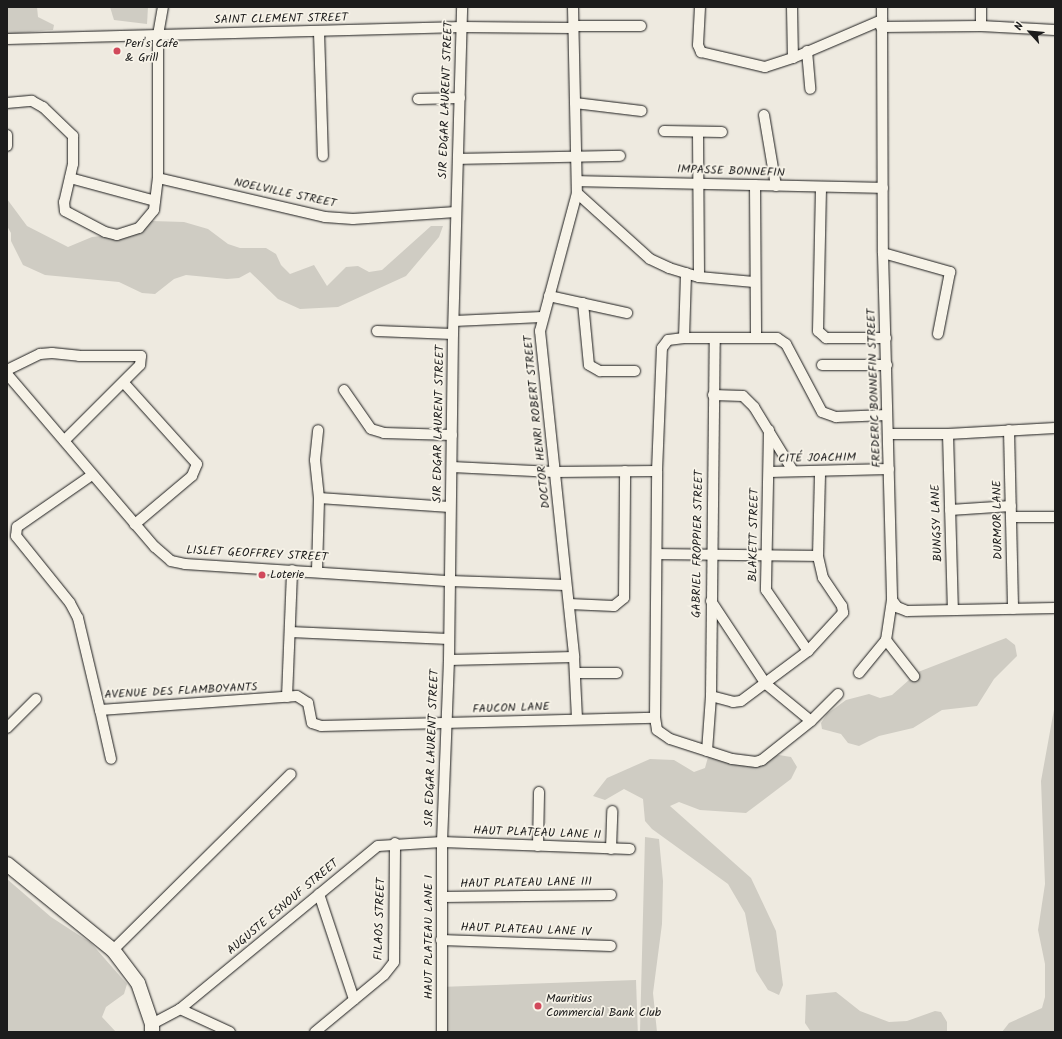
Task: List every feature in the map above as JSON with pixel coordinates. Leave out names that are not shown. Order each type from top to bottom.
[{"type":"street","points":[[7,103],[32,101],[43,107],[73,136],[74,144],[70,178],[64,202],[65,211],[104,232],[125,234],[139,228],[150,218],[155,201],[158,178],[158,35],[163,7]]},
{"type":"street","name":"SIR EDGAR LAURENT STREET","points":[[442,842],[449,660],[453,334],[462,7]]},
{"type":"street","name":"DOCTOR HENRI ROBERT STREET","points":[[573,7],[578,157],[577,193],[549,296],[542,316],[541,346],[569,604],[574,657],[577,719]]},
{"type":"street","points":[[700,7],[698,45],[701,52],[711,56],[765,67],[793,58],[807,51],[881,24],[981,26],[1055,30]]},
{"type":"street","points":[[792,7],[793,58]]},
{"type":"street","name":"FREDERIC BONNEFIN STREET","points":[[882,7],[883,253],[892,600],[886,640]]},
{"type":"street","points":[[981,7],[981,26]]},
{"type":"street","name":"SAINT CLEMENT STREET","points":[[7,39],[319,32],[462,27],[641,26]]},
{"type":"street","points":[[319,32],[323,156]]},
{"type":"street","points":[[807,51],[810,89]]},
{"type":"street","points":[[418,99],[460,98]]},
{"type":"street","points":[[575,103],[642,111]]},
{"type":"street","points":[[764,115],[776,186]]},
{"type":"street","points":[[664,131],[722,132]]},
{"type":"street","points":[[698,132],[700,277]]},
{"type":"street","points":[[7,135],[7,146]]},
{"type":"street","points":[[458,159],[620,156]]},
{"type":"street","points":[[70,178],[155,201]]},
{"type":"street","name":"NOELVILLE STREET","points":[[158,178],[325,217],[353,219],[456,212]]},
{"type":"street","name":"IMPASSE BONNEFIN","points":[[577,181],[698,182],[821,188],[883,188]]},
{"type":"street","points":[[755,185],[754,282],[756,336]]},
{"type":"street","points":[[821,188],[818,331],[826,338],[886,338]]},
{"type":"street","points":[[577,193],[641,252],[669,268],[700,277],[754,282]]},
{"type":"street","points":[[883,253],[950,272],[938,334]]},
{"type":"street","points":[[684,338],[686,273]]},
{"type":"street","points":[[549,296],[627,313]]},
{"type":"street","points":[[583,303],[589,365],[600,370],[635,371]]},
{"type":"street","points":[[454,321],[542,316]]},
{"type":"street","points":[[377,331],[453,334]]},
{"type":"street","points":[[838,694],[811,721],[762,760],[747,762],[707,751],[661,734],[655,725],[657,471],[662,348],[668,340],[684,338],[756,336],[782,340],[822,412],[836,417],[887,415]]},
{"type":"street","name":"GABRIEL FROPPIER STREET","points":[[707,751],[711,696],[711,553],[715,338]]},
{"type":"street","points":[[8,376],[40,354],[52,353],[79,356],[141,356],[140,365],[124,383],[64,441]]},
{"type":"street","points":[[822,365],[887,365]]},
{"type":"street","name":"LISLET GEOFFREY STREET","points":[[8,376],[135,524],[162,554],[171,560],[185,564],[317,571],[450,581],[566,585]]},
{"type":"street","points":[[124,383],[197,464],[192,476],[135,524]]},
{"type":"street","points":[[344,390],[371,429],[384,432],[452,434]]},
{"type":"street","points":[[713,395],[734,394],[743,396],[754,407],[793,471]]},
{"type":"street","points":[[888,434],[948,434],[1055,428]]},
{"type":"street","points":[[317,571],[319,498],[315,460],[318,430]]},
{"type":"street","name":"BLAKETT STREET","points":[[769,430],[766,590],[808,651]]},
{"type":"street","name":"DURMOR LANE","points":[[1009,430],[1013,609]]},
{"type":"street","name":"BUNGSY LANE","points":[[948,434],[953,610]]},
{"type":"street","points":[[452,467],[554,472],[657,471]]},
{"type":"street","name":"CITÉ JOACHIM","points":[[769,472],[820,472],[889,469]]},
{"type":"street","points":[[569,604],[614,606],[624,598],[625,471]]},
{"type":"street","points":[[711,696],[733,702],[741,701],[766,684],[808,651],[842,613],[842,606],[823,578],[818,556],[820,472]]},
{"type":"street","name":"AVENUE DES FLAMBOYANTS","points":[[92,475],[17,527],[16,536],[70,603],[78,618],[100,710],[297,696],[308,703],[312,723],[321,726],[446,723]]},
{"type":"street","points":[[319,498],[450,507]]},
{"type":"street","points":[[950,510],[1011,512],[1055,517]]},
{"type":"street","points":[[657,554],[711,553],[818,556]]},
{"type":"street","points":[[287,697],[292,570]]},
{"type":"street","points":[[892,600],[897,608],[907,611],[1055,608]]},
{"type":"street","points":[[711,601],[766,684],[811,721]]},
{"type":"street","points":[[290,632],[449,639]]},
{"type":"street","points":[[859,672],[886,640],[914,676]]},
{"type":"street","points":[[449,660],[574,657]]},
{"type":"street","points":[[575,673],[617,673]]},
{"type":"street","points":[[7,728],[36,699]]},
{"type":"street","points":[[100,710],[111,759]]},
{"type":"street","points":[[577,719],[655,718]]},
{"type":"street","name":"FAUCON LANE","points":[[446,723],[577,719]]},
{"type":"street","points":[[113,950],[291,774]]},
{"type":"street","points":[[538,846],[539,792]]},
{"type":"street","points":[[611,848],[612,810]]},
{"type":"street","name":"AUGUSTE ESNOUF STREET","points":[[152,1028],[180,1009],[378,846],[395,843],[442,842]]},
{"type":"street","name":"HAUT PLATEAU LANE II","points":[[442,842],[630,849]]},
{"type":"street","name":"HAUT PLATEAU LANE I","points":[[442,842],[442,1032]]},
{"type":"street","name":"FILAOS STREET","points":[[315,1032],[384,975],[394,962],[395,843]]},
{"type":"street","points":[[7,864],[113,950],[138,983],[152,1028]]},
{"type":"street","points":[[319,894],[354,999]]},
{"type":"street","name":"HAUT PLATEAU LANE III","points":[[442,897],[611,895]]},
{"type":"street","name":"HAUT PLATEAU LANE IV","points":[[441,940],[611,946]]},
{"type":"street","points":[[180,1009],[230,1032]]},
{"type":"shaded area","points":[[7,7],[37,7],[38,17],[54,25],[53,30],[7,34]]},
{"type":"shaded area","points":[[110,7],[148,7],[147,24],[114,20]]},
{"type":"shaded area","points":[[7,199],[27,226],[68,247],[92,237],[111,235],[120,230],[152,221],[184,222],[208,229],[228,244],[240,248],[266,248],[276,254],[281,265],[290,274],[314,265],[327,286],[346,267],[358,266],[369,272],[382,270],[431,226],[443,226],[439,237],[406,276],[338,307],[300,309],[278,299],[250,272],[239,278],[227,279],[186,275],[174,279],[155,294],[142,293],[119,282],[45,275],[23,265],[11,241],[11,233],[7,226]]},
{"type":"shaded area","points":[[1006,638],[1015,645],[1017,656],[994,679],[977,706],[942,710],[913,728],[879,736],[859,746],[848,743],[841,734],[822,729],[821,723],[827,714],[846,700],[869,694],[880,698],[892,695],[918,672]]},
{"type":"shaded area","points":[[1055,704],[1055,1032],[1002,1032],[1009,1023],[1042,1008],[1045,997],[1045,964],[1038,930],[1045,884],[1041,781]]},
{"type":"shaded area","points":[[779,755],[791,757],[797,767],[791,779],[746,813],[700,810],[679,802],[670,806],[751,878],[776,931],[783,985],[779,995],[768,990],[756,971],[745,913],[728,884],[652,829],[645,821],[643,799],[624,789],[605,800],[593,796],[607,778],[650,759],[674,760],[694,772],[705,768],[708,757],[755,760]]},
{"type":"shaded area","points":[[645,837],[659,839],[663,881],[662,924],[653,993],[657,1032],[640,1032]]},
{"type":"shaded area","points":[[7,879],[51,917],[91,943],[127,984],[124,994],[106,1007],[102,1017],[116,1032],[7,1032]]},
{"type":"shaded area","name":"Mauritius Commercial Bank Club","points":[[636,980],[638,1032],[441,1032],[439,987]]},
{"type":"shaded area","points":[[836,992],[860,1011],[889,1022],[907,1021],[935,1011],[941,1012],[947,1022],[947,1032],[811,1032],[805,1023],[806,995]]},
{"type":"place","name":"Peri's Cafe & Grill","points":[[117,51]]},
{"type":"place","name":"Loterie","points":[[262,575]]},
{"type":"place","name":"Mauritius Commercial Bank Club","points":[[538,1006]]}]
